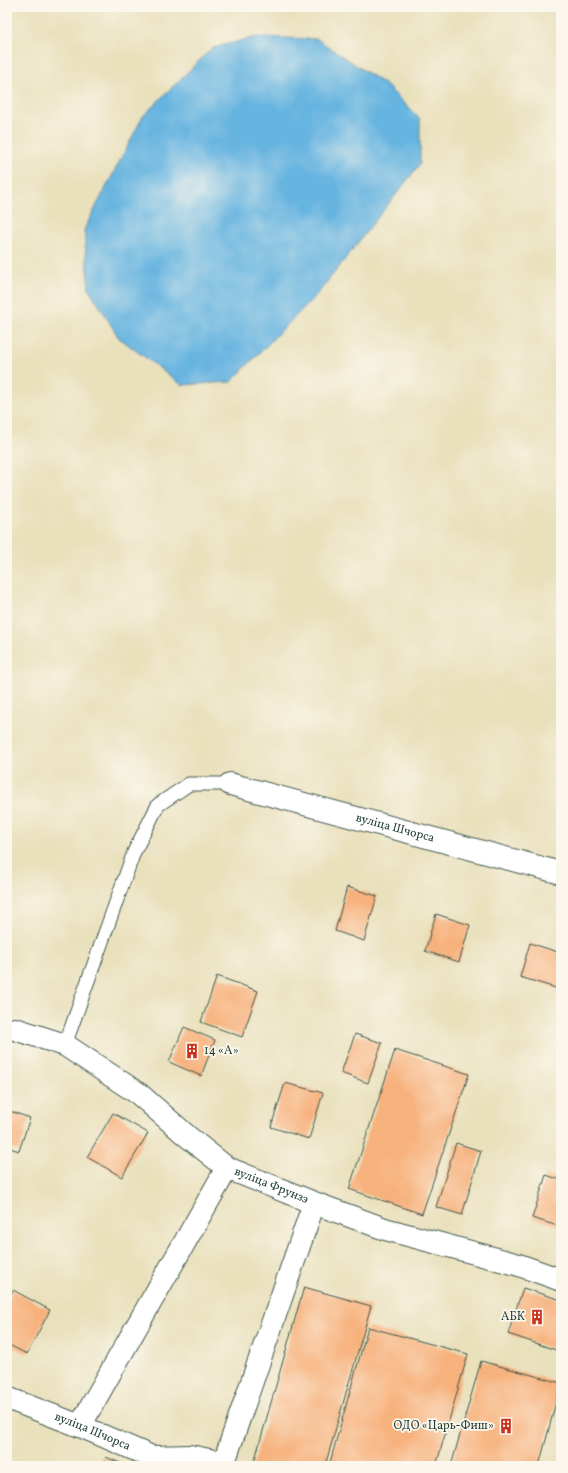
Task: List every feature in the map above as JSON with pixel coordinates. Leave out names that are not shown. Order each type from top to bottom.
[{"type":"street","name":"вуліца Шчорса","points":[[230,784],[561,873]]},
{"type":"street","name":"вуліца Фрунзэ","points":[[15,1029],[65,1045],[139,1094],[187,1136],[227,1168],[314,1203],[385,1229],[519,1266],[561,1280]]},
{"type":"street","points":[[80,1426],[227,1168]]},
{"type":"street","points":[[224,1465],[314,1203]]},
{"type":"street","name":"вуліца Шчорса","points":[[7,1398],[80,1426],[152,1457],[190,1456],[214,1460],[224,1465]]},
{"type":"lane","points":[[65,1045],[134,852],[158,805],[189,784],[230,784]]},
{"type":"water","points":[[256,37],[317,39],[387,86],[420,119],[420,164],[319,292],[231,382],[182,385],[119,338],[89,289],[84,230],[143,116],[212,48]]},
{"type":"building","points":[[347,887],[377,896],[364,941],[335,931]]},
{"type":"building","points":[[436,914],[470,925],[459,962],[425,951]]},
{"type":"building","points":[[530,943],[561,953],[561,984],[559,989],[520,977]]},
{"type":"building","points":[[217,976],[258,991],[242,1037],[201,1022]]},
{"type":"building","name":"14 «А»","points":[[184,1027],[215,1040],[201,1076],[169,1062]]},
{"type":"building","points":[[355,1034],[382,1043],[368,1083],[341,1073]]},
{"type":"building","points":[[395,1050],[469,1074],[422,1214],[349,1189]]},
{"type":"building","points":[[285,1083],[323,1093],[309,1139],[271,1127]]},
{"type":"building","points":[[7,1110],[30,1118],[19,1151],[7,1147]]},
{"type":"building","points":[[113,1113],[148,1133],[122,1177],[87,1157]]},
{"type":"building","points":[[456,1143],[481,1151],[462,1215],[436,1207]]},
{"type":"building","points":[[546,1175],[561,1180],[561,1227],[532,1218]]},
{"type":"building","points":[[304,1287],[371,1306],[325,1466],[253,1466]]},
{"type":"building","name":"АБК","points":[[523,1288],[561,1300],[561,1346],[559,1351],[508,1334]]},
{"type":"building","points":[[13,1290],[50,1310],[27,1354],[7,1344],[7,1302]]},
{"type":"building","points":[[368,1327],[468,1354],[436,1466],[329,1466]]},
{"type":"building","name":"ОДО «Царь-Фиш»","points":[[481,1361],[561,1383],[539,1466],[451,1466]]},
{"type":"building","points":[[106,1457],[127,1466],[103,1466]]},
{"type":"place","name":"14 «А»","points":[[192,1051]]},
{"type":"place","name":"АБК","points":[[537,1317]]},
{"type":"place","name":"ОДО «Царь-Фиш»","points":[[506,1426]]}]
